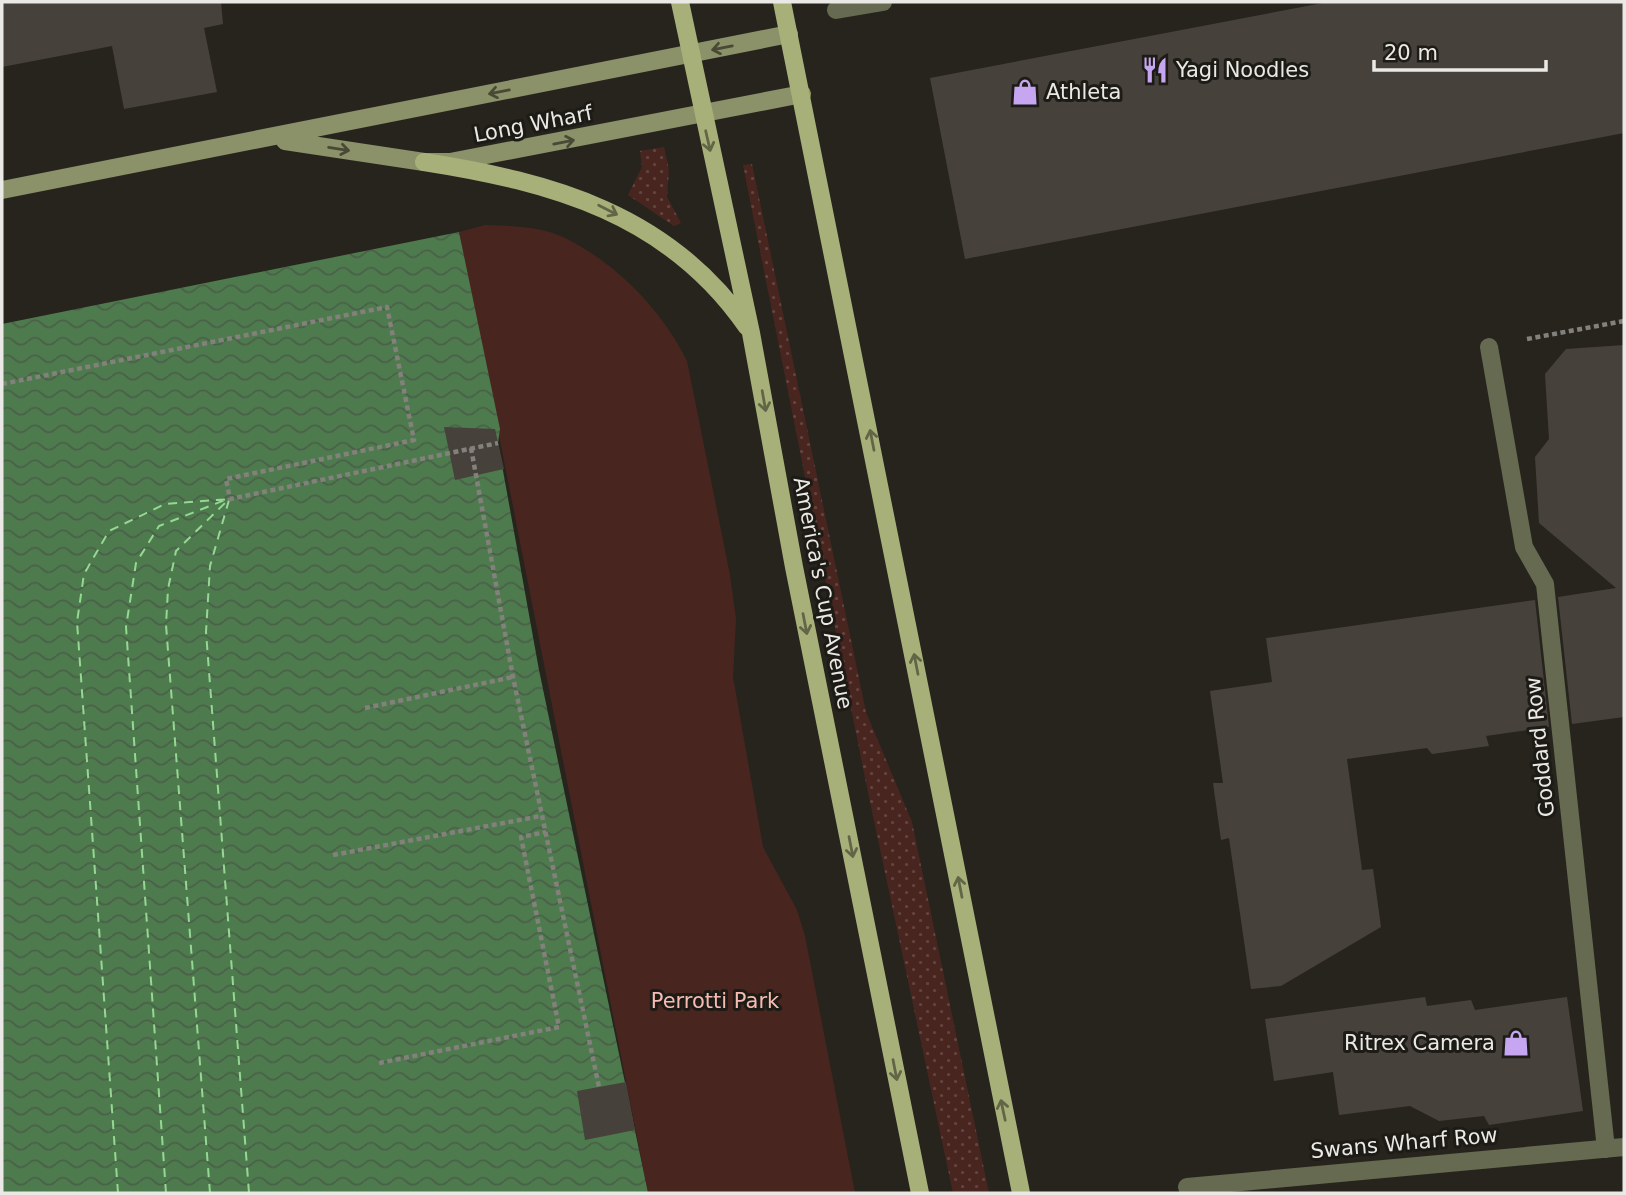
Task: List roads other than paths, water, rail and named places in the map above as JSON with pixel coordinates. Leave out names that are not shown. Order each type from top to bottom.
[{"type":"main road","name":"America's Cup Avenue","points":[[680,2],[702,115],[751,333],[794,566],[920,1193]]},
{"type":"main road","points":[[782,2],[1021,1193]]},
{"type":"main road","points":[[424,162],[551,188],[610,211],[684,259],[734,309],[751,333]]},
{"type":"street","points":[[836,10],[883,2]]},
{"type":"street","name":"Long Wharf","points":[[2,190],[789,34]]},
{"type":"street","name":"Long Wharf","points":[[271,138],[424,162],[472,159],[802,94]]},
{"type":"street","name":"Goddard Row","points":[[1489,347],[1524,547],[1545,584],[1615,1148]]},
{"type":"street","name":"Swans Wharf Row","points":[[1187,1187],[1615,1148]]},
{"type":"water","points":[[459,232],[500,429],[498,443],[539,670],[648,1193],[2,1193],[2,324]]},
{"type":"place","name":"Yagi Noodles","points":[[1155,70]]},
{"type":"place","name":"Athleta","points":[[1025,92]]},
{"type":"place","name":"Ritrex Camera","points":[[1516,1043]]},
{"type":"park label","name":"Perrotti Park","points":[[715,1001]]}]
